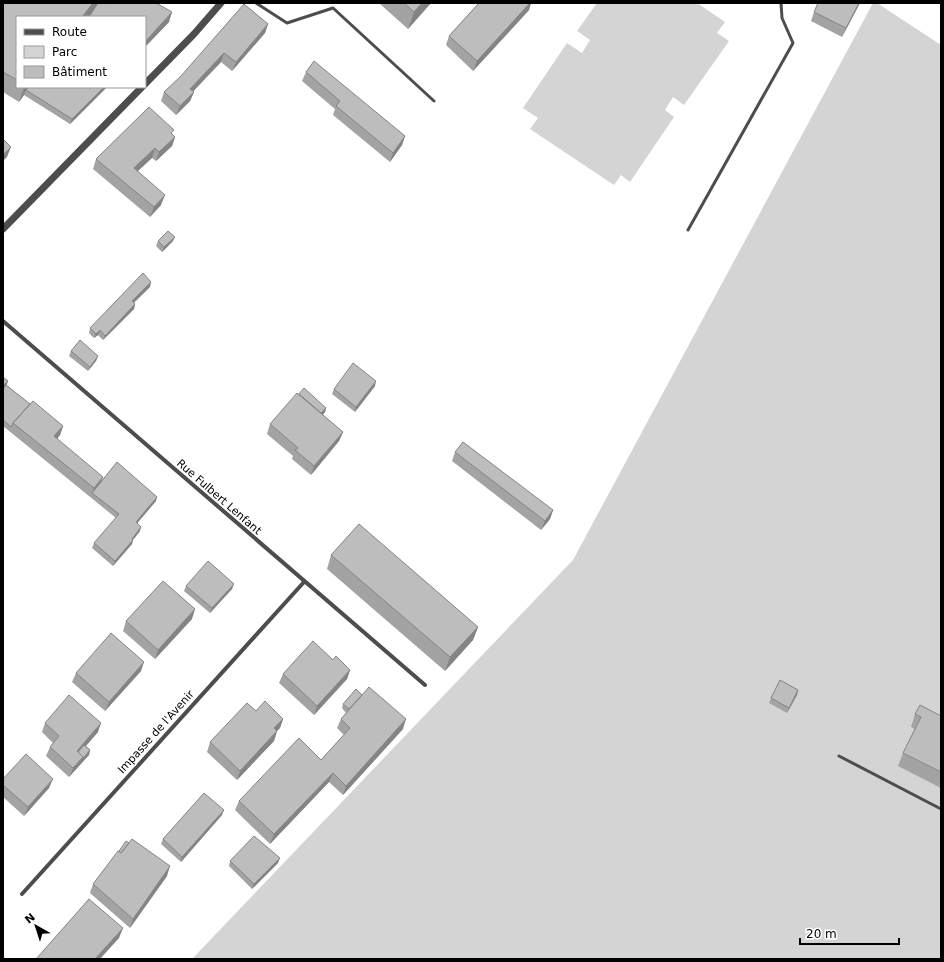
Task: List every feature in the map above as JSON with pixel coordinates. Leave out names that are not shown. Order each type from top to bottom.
[{"type":"street","points":[[146,83],[194,34],[221,3]]},
{"type":"street","points":[[3,229],[141,88]]},
{"type":"street","name":"Rue Fulbert Lenfant","points":[[3,321],[425,685]]},
{"type":"street","name":"Impasse de l'Avenir","points":[[22,894],[304,582]]},
{"type":"lane","points":[[256,3],[287,23],[333,8],[434,101]]},
{"type":"lane","points":[[688,230],[793,43],[782,18],[781,3]]},
{"type":"lane","points":[[839,756],[941,809]]},
{"type":"green space","points":[[597,3],[697,3],[725,22],[717,33],[729,41],[684,105],[673,97],[665,110],[674,117],[630,182],[621,175],[614,185],[530,129],[538,118],[523,108],[567,43],[582,53],[590,40],[577,31]]},
{"type":"green space","points":[[873,3],[877,3],[941,45],[941,959],[192,959],[573,560]]},
{"type":"building","points":[[3,3],[93,3],[83,16],[16,16],[16,79],[3,72]]},
{"type":"building","points":[[98,3],[156,3],[172,12],[146,41],[146,16],[90,16]]},
{"type":"building","points":[[404,3],[422,3],[414,12]]},
{"type":"building","points":[[479,3],[530,3],[477,61],[449,36]]},
{"type":"building","points":[[818,3],[859,3],[846,28],[814,12]]},
{"type":"building","points":[[244,4],[268,24],[236,62],[224,53],[190,89],[194,92],[180,106],[164,92],[181,76]]},
{"type":"building","points":[[314,61],[405,136],[393,153],[336,106],[340,101],[306,72]]},
{"type":"building","points":[[28,88],[103,88],[72,119],[26,90]]},
{"type":"building","points":[[149,107],[174,130],[171,133],[175,137],[159,152],[155,148],[134,168],[165,195],[154,207],[96,159]]},
{"type":"building","points":[[3,139],[11,147],[3,155]]},
{"type":"building","points":[[168,231],[175,237],[164,247],[158,241]]},
{"type":"building","points":[[143,273],[151,282],[132,301],[135,304],[105,336],[100,330],[96,334],[90,328]]},
{"type":"building","points":[[80,340],[98,356],[90,367],[71,351]]},
{"type":"building","points":[[353,363],[376,381],[356,407],[334,389]]},
{"type":"building","points":[[3,377],[8,381],[3,386]]},
{"type":"building","points":[[6,385],[30,404],[11,427],[3,420],[3,389]]},
{"type":"building","points":[[304,388],[326,408],[321,413],[299,394]]},
{"type":"building","points":[[297,393],[343,432],[314,466],[295,450],[298,448],[270,424]]},
{"type":"building","points":[[33,401],[63,426],[54,436],[103,477],[94,488],[13,423]]},
{"type":"building","points":[[463,442],[553,510],[545,521],[455,452]]},
{"type":"building","points":[[117,462],[157,497],[136,522],[141,527],[132,539],[133,540],[115,561],[94,543],[119,514],[92,493]]},
{"type":"building","points":[[359,524],[478,627],[450,657],[331,555]]},
{"type":"building","points":[[208,561],[234,584],[212,608],[186,586]]},
{"type":"building","points":[[163,581],[195,609],[158,650],[126,621]]},
{"type":"building","points":[[111,633],[144,662],[109,702],[76,673]]},
{"type":"building","points":[[313,641],[333,660],[336,656],[350,670],[317,706],[283,674]]},
{"type":"building","points":[[780,680],[798,690],[789,708],[771,698]]},
{"type":"building","points":[[369,687],[406,719],[346,786],[333,773],[274,834],[239,801],[299,738],[321,760],[350,728],[341,719]]},
{"type":"building","points":[[356,689],[362,695],[349,709],[343,704]]},
{"type":"building","points":[[69,695],[101,723],[77,751],[83,757],[73,768],[50,747],[59,736],[45,723]]},
{"type":"building","points":[[265,701],[283,719],[274,728],[277,731],[240,771],[210,742],[247,703],[256,711]]},
{"type":"building","points":[[920,705],[941,716],[941,772],[903,753],[921,717],[915,714]]},
{"type":"building","points":[[84,745],[90,750],[81,761],[83,757],[78,752]]},
{"type":"building","points":[[26,754],[53,779],[28,807],[3,785],[3,779]]},
{"type":"building","points":[[204,793],[224,810],[182,857],[163,839]]},
{"type":"building","points":[[254,836],[280,858],[254,884],[230,861]]},
{"type":"building","points":[[132,839],[170,866],[133,919],[93,884],[118,851],[121,853]]},
{"type":"building","points":[[126,841],[129,843],[121,853],[119,851]]},
{"type":"building","points":[[89,899],[123,928],[95,959],[36,959]]}]
